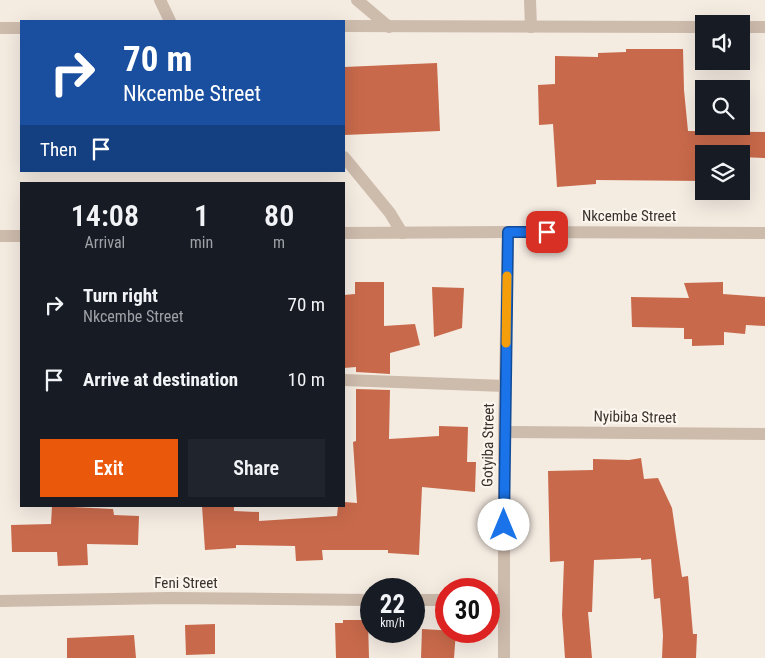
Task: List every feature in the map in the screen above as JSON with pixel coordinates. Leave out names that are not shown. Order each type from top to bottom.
[{"type":"street","points":[[160,0],[170,20]]},
{"type":"street","points":[[357,0],[388,26]]},
{"type":"street","points":[[530,0],[531,27]]},
{"type":"street","points":[[345,26],[695,27]]},
{"type":"street","points":[[750,27],[765,27]]},
{"type":"street","points":[[0,28],[20,28]]},
{"type":"street","points":[[345,158],[390,213],[402,233]]},
{"type":"street","name":"Gotyiba Street","points":[[504,658],[504,432],[508,232]]},
{"type":"street","name":"Nkcembe Street","points":[[345,233],[765,233]]},
{"type":"street","points":[[0,236],[20,236]]},
{"type":"street","points":[[345,380],[505,386]]},
{"type":"street","name":"Nyibiba Street","points":[[504,432],[765,434]]},
{"type":"street","name":"Feni Street","points":[[0,601],[170,598],[360,600]]},
{"type":"building","points":[[626,49],[683,49],[688,131],[695,131],[695,135],[750,135],[750,132],[765,132],[765,158],[750,157],[750,145],[695,145],[695,181],[596,180],[596,184],[557,187],[553,124],[539,125],[538,85],[555,84],[555,56],[598,57],[598,53],[626,52]]},
{"type":"building","points":[[437,63],[440,131],[345,135],[345,67]]},
{"type":"building","points":[[355,282],[384,282],[384,326],[415,324],[420,345],[390,353],[390,374],[356,372],[356,367],[345,368],[345,295],[355,294]]},
{"type":"building","points":[[723,282],[723,294],[765,297],[765,326],[746,325],[745,334],[724,332],[724,345],[692,346],[692,339],[684,339],[684,328],[632,327],[631,297],[689,298],[684,283]]},
{"type":"building","points":[[432,287],[464,288],[462,328],[434,337]]},
{"type":"building","points":[[356,389],[390,390],[389,439],[439,436],[439,426],[468,427],[467,462],[476,462],[475,492],[422,487],[419,555],[388,553],[388,550],[322,550],[323,560],[296,561],[295,546],[236,545],[236,548],[205,550],[202,507],[234,507],[234,511],[259,512],[259,521],[337,516],[338,507],[345,507],[345,502],[357,503],[353,442],[356,441]]},
{"type":"building","points":[[641,458],[644,479],[658,478],[672,508],[682,577],[688,576],[693,634],[697,634],[696,658],[662,658],[663,635],[660,598],[654,599],[651,559],[641,560],[641,558],[594,560],[592,612],[588,612],[592,658],[565,658],[562,615],[564,561],[550,562],[548,471],[593,470],[593,459],[629,460]]},
{"type":"building","points":[[52,507],[113,509],[114,515],[139,516],[138,545],[87,544],[88,565],[58,566],[57,552],[12,552],[11,525],[51,524]]},
{"type":"building","points":[[343,620],[360,620],[360,643],[369,643],[369,658],[336,658],[335,623],[343,623]]},
{"type":"building","points":[[215,624],[215,654],[186,655],[185,625]]},
{"type":"building","points":[[425,629],[435,630],[435,643],[455,643],[454,658],[421,658],[422,643],[425,643]]},
{"type":"building","points":[[134,635],[136,658],[67,658],[67,638]]},
{"type":"slow traffic","points":[[506,343],[507,276]]},
{"type":"route","points":[[504,525],[508,232],[547,232]]}]
